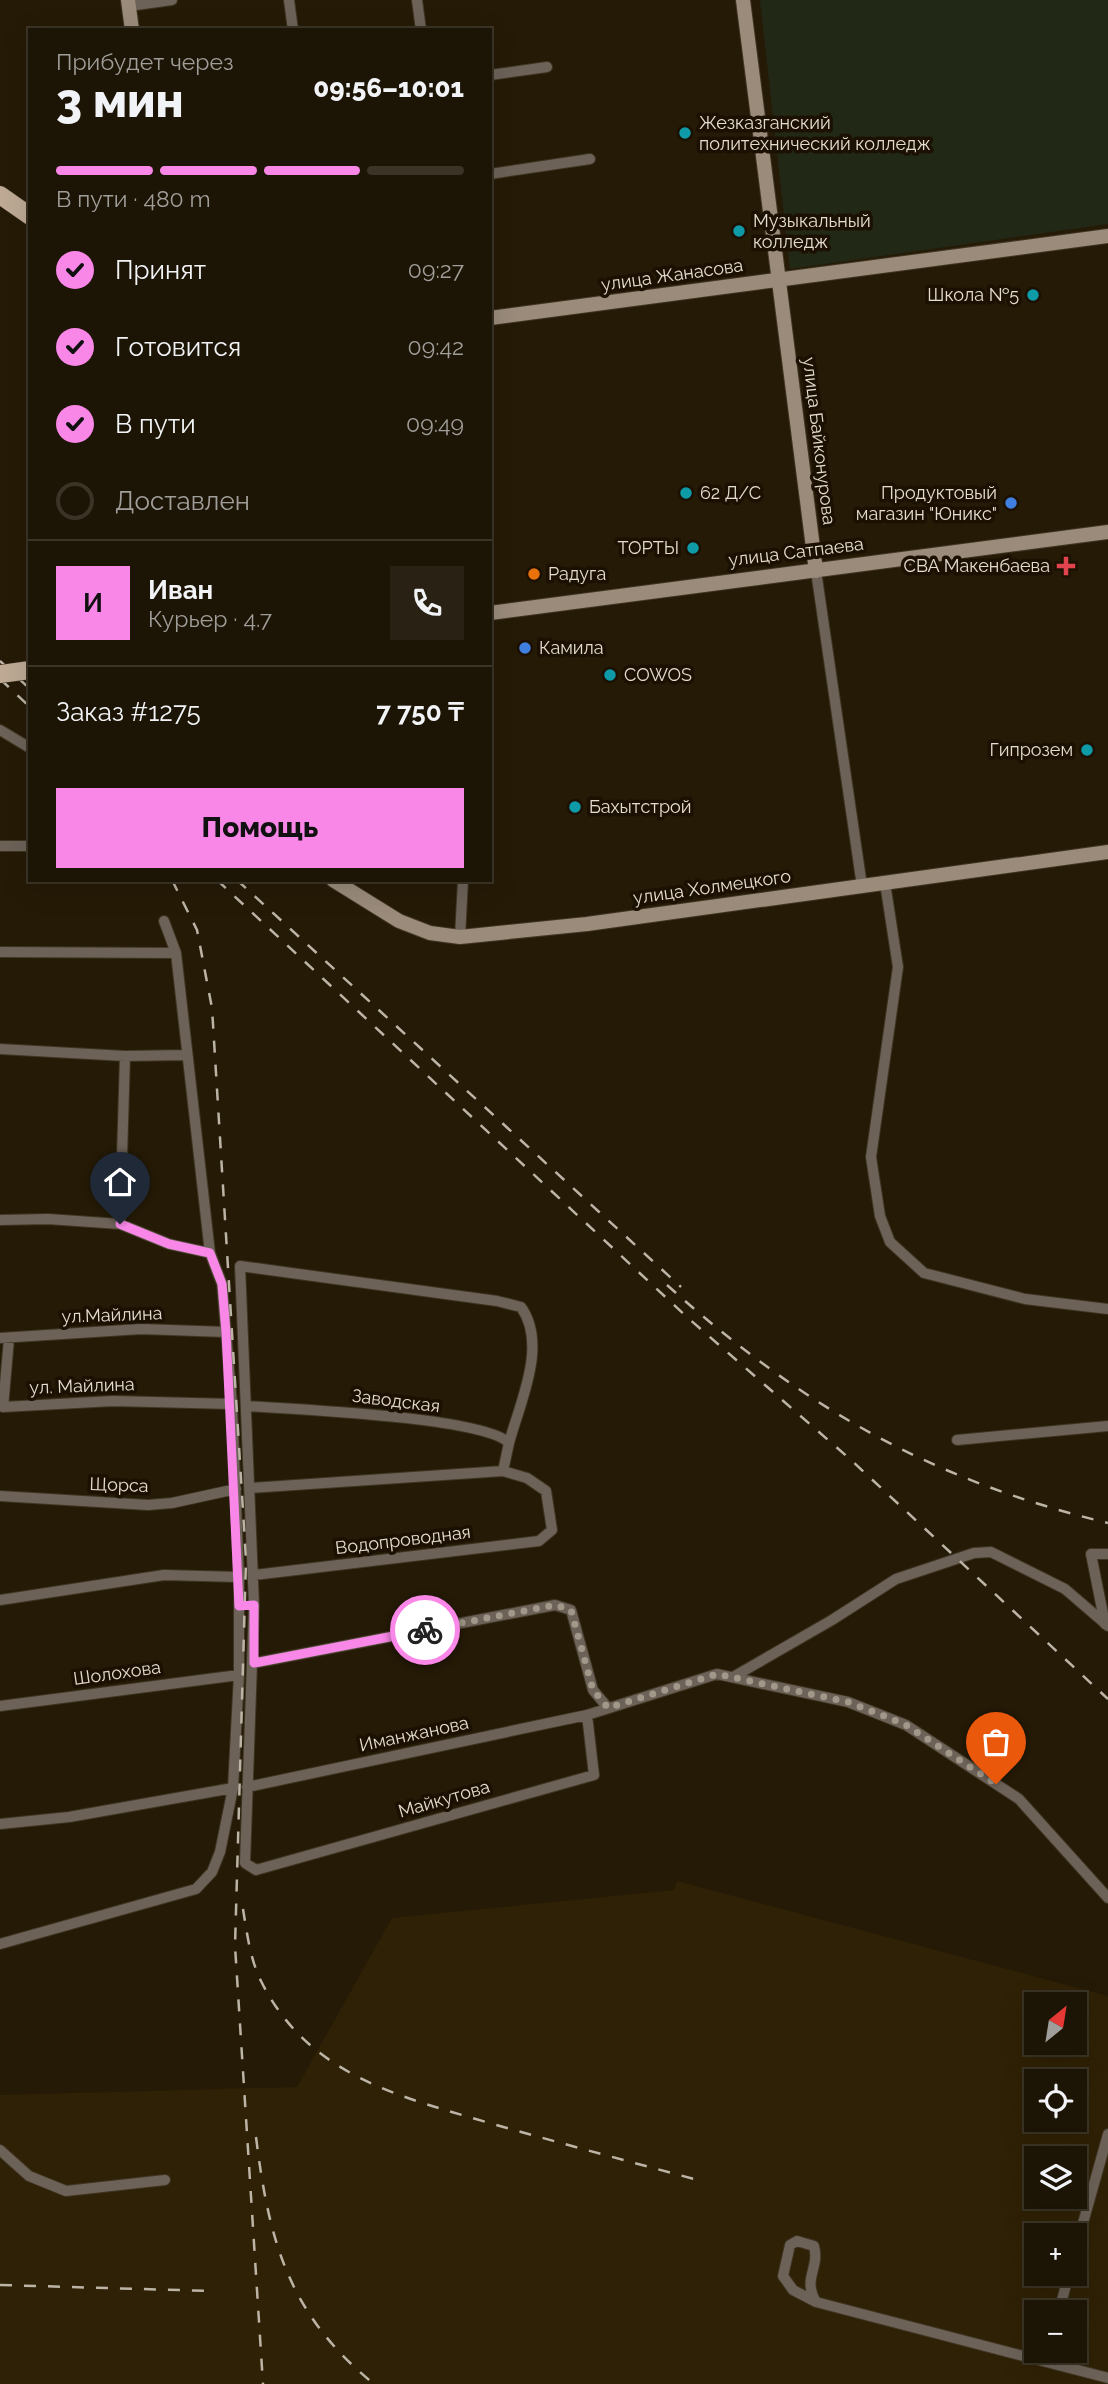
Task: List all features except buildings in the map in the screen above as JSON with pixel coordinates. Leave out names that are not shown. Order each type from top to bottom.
[{"type":"main road","points":[[0,195],[28,215]]},
{"type":"main road","points":[[0,674],[28,670]]},
{"type":"street","points":[[132,28],[128,3],[172,0]]},
{"type":"street","points":[[289,0],[293,28]]},
{"type":"street","points":[[417,0],[421,28]]},
{"type":"street","name":"улица Байконурова","points":[[743,0],[816,570],[862,886]]},
{"type":"street","points":[[492,75],[547,67]]},
{"type":"street","points":[[492,174],[590,159]]},
{"type":"street","name":"улица Жанасова","points":[[492,318],[1108,236]]},
{"type":"street","name":"улица Сатпаева","points":[[492,613],[1108,532]]},
{"type":"street","points":[[0,730],[28,747]]},
{"type":"street","points":[[0,846],[28,846]]},
{"type":"street","name":"улица Холмецкого","points":[[336,882],[399,921],[430,933],[460,937],[587,924],[1108,852]]},
{"type":"street","points":[[460,937],[463,882]]},
{"type":"street","points":[[885,883],[898,967],[871,1157],[880,1216],[890,1242],[924,1273],[1025,1299],[1108,1309]]},
{"type":"street","points":[[0,1944],[196,1889],[212,1872],[220,1852],[233,1788],[239,1675],[239,1577],[232,1404],[222,1284],[210,1253],[176,953],[164,921]]},
{"type":"street","points":[[0,952],[176,953]]},
{"type":"street","points":[[0,1049],[125,1056],[187,1055]]},
{"type":"street","points":[[120,1224],[125,1056]]},
{"type":"street","points":[[0,1220],[48,1219],[120,1224],[169,1244],[210,1253]]},
{"type":"street","points":[[247,1787],[254,1663],[254,1575],[249,1488],[240,1266],[497,1301],[521,1307],[530,1320],[533,1353],[503,1471],[249,1488]]},
{"type":"street","name":"ул.Майлина","points":[[5,1338],[141,1329],[226,1332]]},
{"type":"street","name":"ул. Майлина","points":[[5,1338],[3,1407],[113,1401],[232,1404]]},
{"type":"street","name":"Заводская","points":[[246,1406],[377,1414],[492,1432],[509,1443]]},
{"type":"street","points":[[957,1440],[1108,1426]]},
{"type":"street","name":"Водопроводная","points":[[254,1575],[539,1541],[552,1530],[546,1492],[527,1478],[503,1471]]},
{"type":"street","name":"Щорса","points":[[0,1496],[148,1505],[172,1503],[236,1489]]},
{"type":"street","points":[[733,1677],[832,1620],[896,1578],[974,1553],[991,1552],[1055,1584],[1086,1605],[1107,1625]]},
{"type":"street","points":[[1107,1625],[1091,1554],[1108,1554]]},
{"type":"street","points":[[0,1600],[164,1575],[239,1577]]},
{"type":"street","points":[[239,1606],[254,1605]]},
{"type":"street","points":[[254,1663],[555,1605],[571,1610],[593,1690],[608,1708]]},
{"type":"street","name":"Иманжанова","points":[[247,1787],[587,1715],[717,1674],[733,1677]]},
{"type":"street","name":"Шолохова","points":[[0,1706],[239,1675]]},
{"type":"street","points":[[733,1677],[848,1702],[906,1725],[1019,1799],[1108,1898]]},
{"type":"street","name":"Майкутова","points":[[247,1787],[246,1863],[256,1870],[594,1775],[587,1715]]},
{"type":"street","points":[[0,1824],[69,1817],[233,1788]]},
{"type":"street","points":[[1083,2223],[1108,2134]]},
{"type":"street","points":[[0,2150],[29,2176],[65,2191],[165,2180]]},
{"type":"street","points":[[816,2302],[808,2285],[816,2253],[814,2246],[797,2241],[790,2245],[783,2276],[793,2290],[816,2302],[1024,2351]]},
{"type":"street","points":[[1066,2363],[1108,2378]]},
{"type":"shaded area","points":[[677,1881],[1108,1996],[1108,2384],[0,2384],[0,2095],[297,2087],[392,1918],[674,1890]]},
{"type":"green space","points":[[760,0],[1108,0],[1108,224],[790,269]]},
{"type":"railway","points":[[0,661],[28,687]]},
{"type":"railway","points":[[0,679],[28,705]]},
{"type":"railway","points":[[173,882],[197,930],[212,1008],[246,1560],[235,1946],[263,2384]]},
{"type":"railway","points":[[219,882],[688,1318],[850,1459],[1108,1699]]},
{"type":"railway","points":[[239,882],[681,1287]]},
{"type":"railway","points":[[667,1285],[768,1368],[819,1403],[872,1434],[983,1485],[1108,1523]]},
{"type":"railway","points":[[243,1909],[252,1955],[261,1981],[281,2013],[304,2040],[331,2061],[360,2078],[425,2104],[694,2179]]},
{"type":"railway","points":[[256,2137],[268,2210],[288,2274],[322,2331],[345,2358],[374,2384]]},
{"type":"railway","points":[[0,2285],[211,2291]]},
{"type":"way so far","points":[[425,1630],[555,1605],[571,1610],[593,1690],[608,1708],[717,1674],[848,1702],[887,1717],[906,1725],[996,1784]]},
{"type":"place","name":"Жезказганский политехнический колледж","points":[[685,133]]},
{"type":"place","name":"Музыкальный колледж","points":[[739,231]]},
{"type":"place","name":"Школа №5","points":[[1033,295]]},
{"type":"place","name":"62 Д/С","points":[[686,493]]},
{"type":"place","name":"Продуктовый магазин \"Юникс\"","points":[[1011,503]]},
{"type":"place","name":"ТОРТЫ","points":[[693,548]]},
{"type":"place","name":"СВА Макенбаева","points":[[1066,566]]},
{"type":"place","name":"Радуга","points":[[534,574]]},
{"type":"place","name":"Камила","points":[[525,648]]},
{"type":"place","name":"COWOS","points":[[610,675]]},
{"type":"place","name":"Гипрозем","points":[[1087,750]]},
{"type":"place","name":"Бахытстрой","points":[[575,807]]},
{"type":"route","points":[[120,1224],[169,1244],[210,1253],[222,1284],[232,1404],[239,1606],[254,1605],[254,1663],[425,1630]]}]
